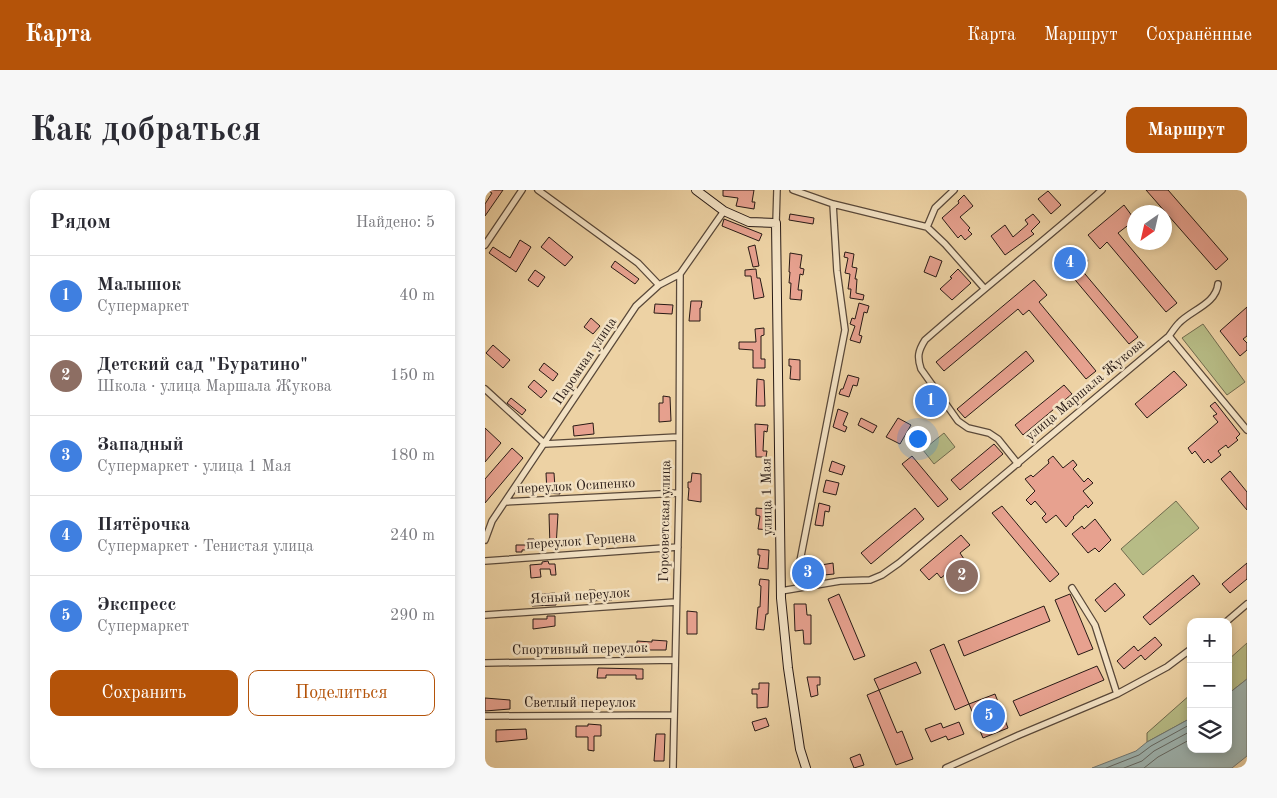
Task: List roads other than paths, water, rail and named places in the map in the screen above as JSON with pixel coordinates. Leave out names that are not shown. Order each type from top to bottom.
[{"type":"main road","points":[[697,190],[725,211],[749,222],[776,223]]},
{"type":"main road","name":"улица 1 Мая","points":[[776,223],[783,634],[800,749],[806,768]]},
{"type":"street","points":[[485,245],[522,190]]},
{"type":"street","points":[[538,190],[637,263],[659,285]]},
{"type":"street","points":[[776,223],[777,190]]},
{"type":"street","points":[[793,190],[833,204],[927,227],[945,244],[984,288]]},
{"type":"street","points":[[927,227],[935,208],[954,190]]},
{"type":"street","points":[[1018,464],[998,439],[989,433],[967,428],[958,421],[921,370],[918,360],[919,350],[925,340],[984,288],[1102,190]]},
{"type":"street","points":[[781,591],[799,588],[799,566],[845,330],[837,271],[833,204]]},
{"type":"street","name":"Паромная улица","points":[[485,540],[492,521],[636,306],[659,285],[681,274],[725,211]]},
{"type":"street","name":"Горсоветская улица","points":[[673,768],[679,493],[678,438],[681,274]]},
{"type":"street","name":"улица Маршала Жукова","points":[[799,588],[840,581],[870,580],[882,575],[899,563],[1169,336],[1179,322],[1213,297],[1217,291],[1218,284]]},
{"type":"street","points":[[1169,336],[1247,430]]},
{"type":"street","points":[[485,389],[545,444],[678,438]]},
{"type":"street","name":"переулок Осипенко","points":[[505,502],[679,493]]},
{"type":"street","points":[[485,525],[492,521]]},
{"type":"street","name":"переулок Герцена","points":[[485,561],[678,547]]},
{"type":"street","points":[[1072,588],[1095,625],[1117,694]]},
{"type":"street","name":"Ясный переулок","points":[[485,615],[676,602]]},
{"type":"street","points":[[1231,618],[1247,604]]},
{"type":"street","points":[[946,768],[1117,694],[1167,667],[1187,652]]},
{"type":"street","name":"Спортивный переулок","points":[[485,663],[675,660]]},
{"type":"street","name":"Светлый переулок","points":[[485,716],[674,715]]},
{"type":"water","points":[[1247,679],[1247,756],[1232,768],[1092,768],[1136,751],[1147,742],[1187,720],[1187,753],[1232,753],[1232,691]]},
{"type":"place","name":"Пятёрочка","points":[[1070,263]]},
{"type":"place","name":"Малышок","points":[[931,401]]},
{"type":"place","name":"Западный","points":[[808,573]]},
{"type":"place","name":"Детский сад \"Буратино\"","points":[[962,576]]},
{"type":"place","name":"Экспресс","points":[[989,716]]}]
